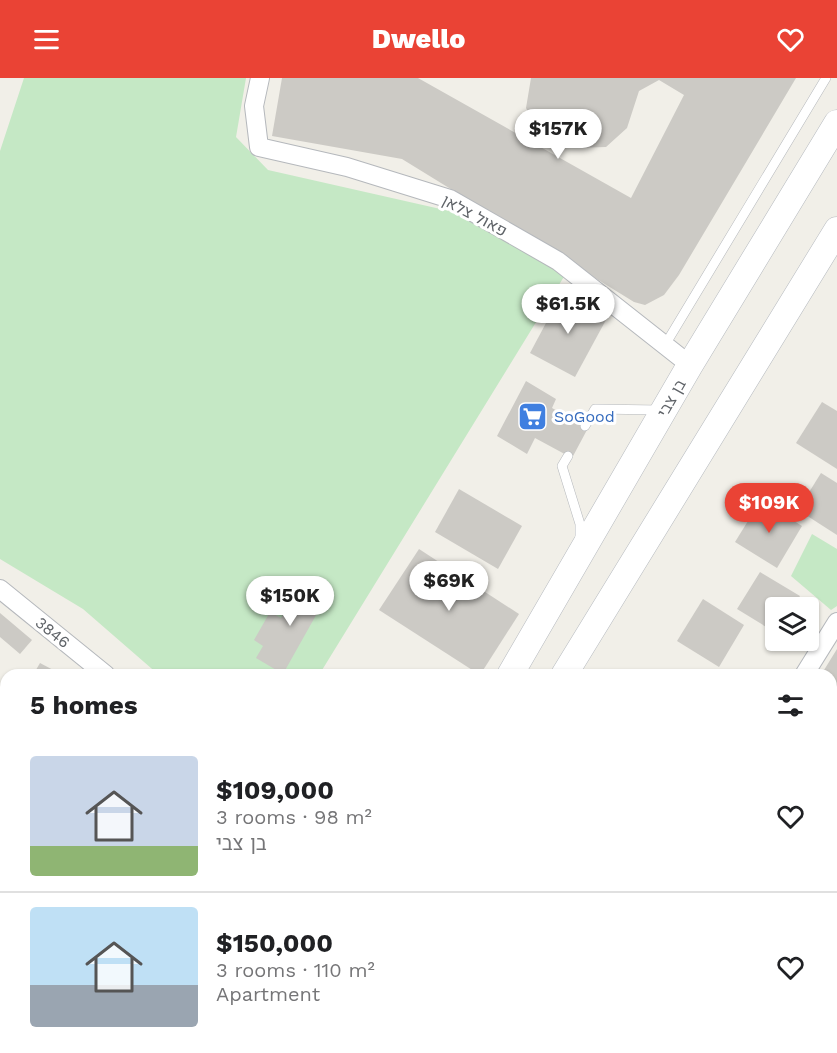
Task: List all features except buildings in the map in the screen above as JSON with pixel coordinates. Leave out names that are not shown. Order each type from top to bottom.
[{"type":"main road","name":"בן צבי","points":[[513,669],[690,365],[837,123]]},
{"type":"main road","points":[[568,669],[837,230]]},
{"type":"street","name":"פאול צלאן","points":[[260,78],[254,106],[259,147],[347,167],[450,199],[558,261],[690,365]]},
{"type":"street","name":"3846","points":[[0,589],[99,669]]},
{"type":"street","points":[[808,669],[837,622]]},
{"type":"lane","points":[[665,345],[826,78]]},
{"type":"lane","points":[[585,426],[595,409],[664,410]]},
{"type":"lane","points":[[568,456],[562,466],[580,524],[580,552]]},
{"type":"green space","points":[[24,78],[246,78],[236,137],[268,170],[467,215],[565,275],[323,669],[152,669],[83,609],[0,559],[0,151]]},
{"type":"green space","points":[[812,534],[837,549],[837,606],[831,610],[819,600],[819,597],[816,597],[791,576]]},
{"type":"place","name":"SoGood","points":[[533,416]]}]
